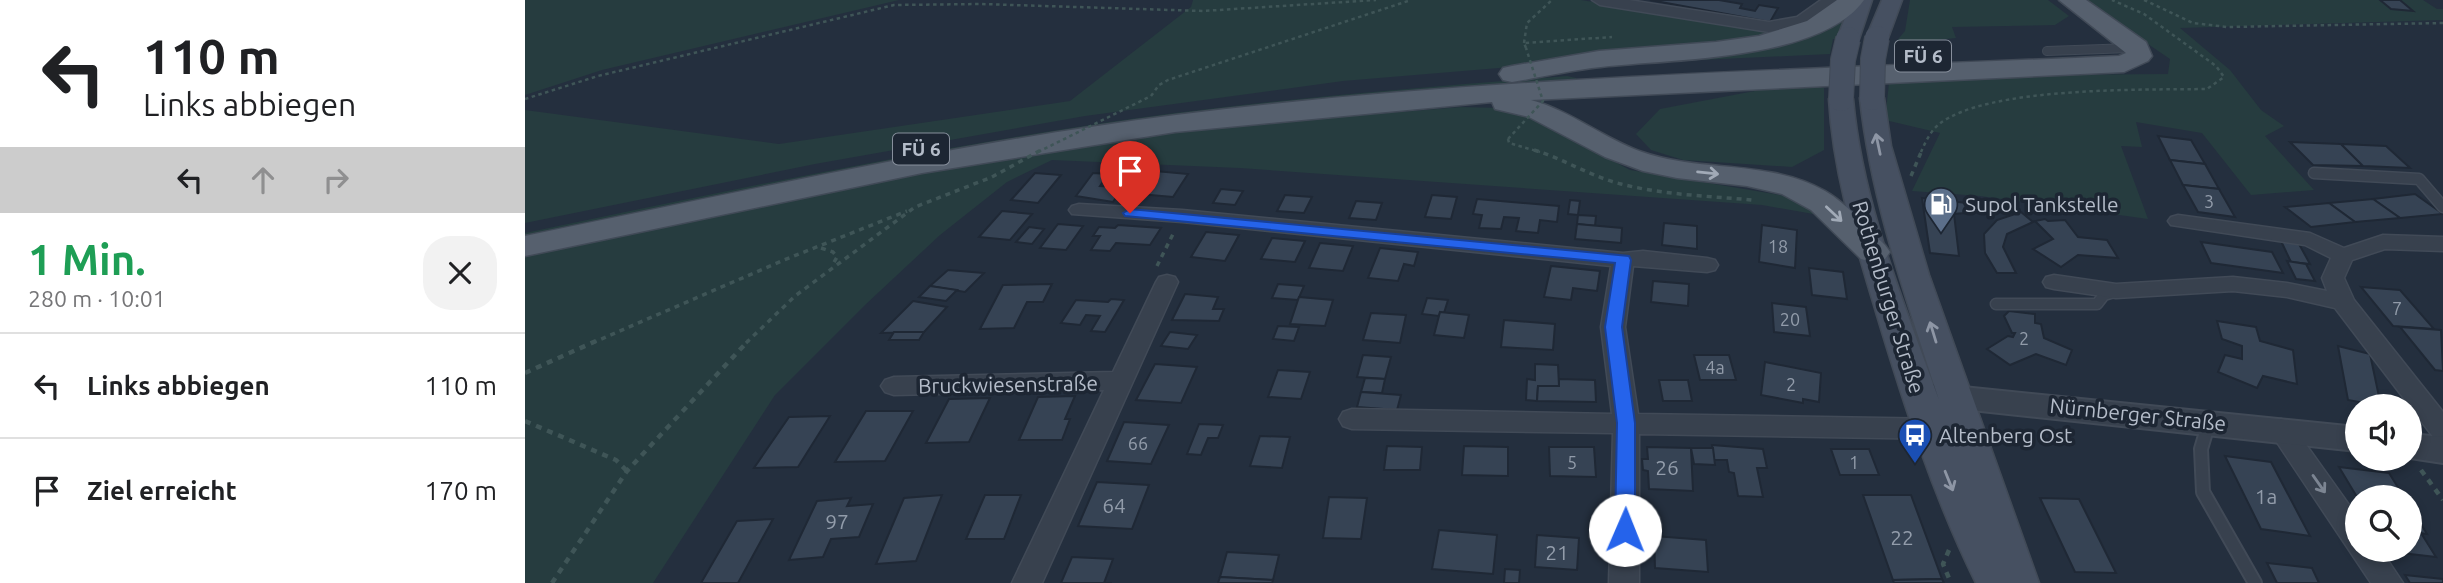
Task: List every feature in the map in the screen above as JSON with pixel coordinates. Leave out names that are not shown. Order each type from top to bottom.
[{"type":"main road","points":[[1507,75],[1599,59],[1716,50],[1763,43],[1816,26],[1853,0]]},
{"type":"main road","name":"Rothenburger Straße","points":[[1862,0],[1847,38],[1841,99],[1847,152],[1873,252],[2018,583]]},
{"type":"main road","name":"Rothenburger Straße","points":[[1892,0],[1877,38],[1873,59],[1872,98],[1878,146],[1914,275],[1969,531],[1997,583]]},
{"type":"main road","points":[[2047,51],[2076,45],[2089,35],[2086,19],[2063,0]]},
{"type":"main road","points":[[2071,0],[2131,56]]},
{"type":"main road","name":"FÜ 6","points":[[525,246],[967,156],[1175,124],[1431,99],[1583,80],[2047,51]]},
{"type":"main road","name":"FÜ 6","points":[[525,228],[831,165],[1006,135],[1255,99],[1507,75],[1583,80],[2131,56]]},
{"type":"main road","points":[[1583,80],[1588,125],[1597,140]]},
{"type":"main road","points":[[1431,99],[1528,107],[1557,118],[1627,157],[1655,165],[1757,178],[1788,186],[1824,205],[1873,252]]},
{"type":"street","points":[[1600,0],[1781,27],[1804,20],[1830,0]]},
{"type":"street","points":[[1079,210],[1182,216],[1623,260],[1643,258],[1707,265]]},
{"type":"street","points":[[2178,220],[2311,239],[2343,256]]},
{"type":"street","points":[[2443,244],[2383,242],[2343,256],[2333,278],[2343,302],[2443,430]]},
{"type":"street","points":[[1623,260],[1613,327],[1626,423],[1624,583]]},
{"type":"street","name":"Bruckwiesenstraße","points":[[1027,583],[1167,282]]},
{"type":"street","points":[[2054,282],[2116,291],[2233,284],[2287,290],[2343,302]]},
{"type":"street","name":"Bruckwiesenstraße","points":[[894,386],[1122,381]]},
{"type":"street","points":[[1352,419],[1626,423],[1942,412]]},
{"type":"street","name":"Nürnberger Straße","points":[[1942,412],[2209,422],[2345,437]]},
{"type":"street","points":[[2281,429],[2345,522]]},
{"type":"street","points":[[2373,562],[2388,583]]},
{"type":"lane","points":[[2047,51],[2131,56]]},
{"type":"lane","points":[[2314,173],[2419,179],[2443,206]]},
{"type":"lane","points":[[1996,303],[2097,304],[2104,295],[2116,291]]},
{"type":"lane","points":[[2209,422],[2201,449],[2203,492],[2255,583]]},
{"type":"path","points":[[525,99],[598,76],[873,10],[926,3],[980,2],[1203,11],[1376,0]]},
{"type":"path","points":[[525,373],[624,328],[992,177],[1090,124],[1151,96],[1159,85],[1193,71],[1411,0]]},
{"type":"path","points":[[1552,0],[1528,20],[1523,33],[1543,101],[1507,139],[1509,143],[1560,158],[1619,184],[1670,193],[1765,201]]},
{"type":"path","points":[[1907,183],[1936,126],[1953,113],[1979,104],[2065,95],[2207,89],[2224,77],[2216,66],[2144,14],[2112,0]]},
{"type":"path","points":[[2144,0],[2193,23],[2227,27],[2443,23]]},
{"type":"path","points":[[552,583],[627,471],[729,360],[795,296],[915,207]]},
{"type":"path","points":[[1167,282],[1151,279],[1182,216]]},
{"type":"path","points":[[819,247],[833,251],[837,257],[832,266]]},
{"type":"path","points":[[525,421],[617,460],[627,471]]},
{"type":"path","points":[[2424,454],[2443,500]]},
{"type":"green space","points":[[525,0],[899,0],[602,70],[525,95]]},
{"type":"green space","points":[[1193,0],[1581,0],[1770,30],[1783,29],[1788,33],[1535,65],[1343,81],[1085,116],[815,164],[525,223],[525,110],[779,144],[1070,101],[1191,7]]},
{"type":"green space","points":[[1910,0],[2048,0],[2069,16],[2055,25],[1952,27],[1956,38],[1894,44],[1905,31]]},
{"type":"green space","points":[[2078,0],[2423,0],[2437,9],[2443,9],[2443,20],[2180,28],[2230,70],[2261,110],[2284,126],[2265,136],[2314,190],[2251,195],[2202,133],[2136,122],[2142,147],[2121,146],[2148,219],[1980,196],[1912,191],[1940,133],[1885,120],[1889,83],[2045,75],[2168,74],[2170,59],[2095,8]]},
{"type":"green space","points":[[1848,11],[1837,39],[1833,39],[1830,54],[1592,65],[1716,53]]},
{"type":"green space","points":[[1567,76],[1576,78],[1577,81],[1290,106],[525,240],[525,233],[989,141],[1198,110]]},
{"type":"green space","points":[[1810,85],[1824,88],[1824,150],[1792,167],[1683,160],[1651,150],[1636,134],[1660,109],[1765,89]]},
{"type":"green space","points":[[1461,107],[1501,108],[1544,124],[1630,170],[1786,196],[1819,215],[1762,205],[1240,168],[1052,160],[1007,182],[940,235],[775,395],[653,583],[525,583],[525,252],[810,192],[1145,133]]},
{"type":"building","points":[[1650,0],[1719,0],[1742,4],[1740,8],[1755,11],[1759,5],[1778,8],[1770,22]]},
{"type":"building","points":[[2380,0],[2400,0],[2413,11],[2391,9]]},
{"type":"building","points":[[2158,136],[2191,140],[2205,164],[2170,160]]},
{"type":"building","points":[[2290,142],[2341,144],[2363,166],[2313,165]]},
{"type":"building","points":[[2341,144],[2386,146],[2410,168],[2363,166]]},
{"type":"building","points":[[2170,160],[2205,164],[2219,189],[2183,185]]},
{"type":"building","points":[[1155,171],[1188,174],[1173,197],[1139,194]]},
{"type":"building","points":[[1035,173],[1061,175],[1038,203],[1011,200]]},
{"type":"building","points":[[1093,173],[1108,174],[1100,186],[1123,187],[1113,202],[1076,196]]},
{"type":"building","points":[[2183,185],[2219,189],[2235,217],[2198,212]]},
{"type":"building","points":[[1221,189],[1243,191],[1235,205],[1213,203]]},
{"type":"building","points":[[2415,194],[2443,214],[2400,218],[2373,199]]},
{"type":"building","points":[[1285,195],[1312,197],[1304,213],[1277,211]]},
{"type":"building","points":[[1432,195],[1457,197],[1451,219],[1425,217]]},
{"type":"building","points":[[1922,198],[1976,204],[1977,212],[1954,214],[1959,256],[1930,253]]},
{"type":"building","points":[[1477,199],[1559,206],[1557,222],[1540,220],[1538,233],[1516,231],[1519,218],[1504,217],[1501,229],[1479,228],[1482,215],[1473,214]]},
{"type":"building","points":[[2373,199],[2400,218],[2355,222],[2329,203]]},
{"type":"building","points":[[1570,200],[1580,201],[1578,215],[1568,214]]},
{"type":"building","points":[[1356,201],[1382,203],[1376,220],[1349,218]]},
{"type":"building","points":[[2329,203],[2355,222],[2311,227],[2285,207]]},
{"type":"building","points":[[1002,211],[1032,214],[1010,240],[979,237]]},
{"type":"building","points":[[2021,212],[2033,222],[2007,234],[2003,247],[2016,273],[1997,273],[1985,253],[1984,234],[1997,220]]},
{"type":"building","points":[[1578,215],[1596,216],[1595,226],[1577,224]]},
{"type":"building","points":[[2065,220],[2078,237],[2107,240],[2118,258],[2078,255],[2061,267],[2033,249],[2053,239],[2035,221]]},
{"type":"building","points":[[1664,223],[1697,226],[1697,249],[1662,245]]},
{"type":"building","points":[[1058,224],[1083,226],[1066,250],[1040,248]]},
{"type":"building","points":[[1577,224],[1622,228],[1621,243],[1575,239]]},
{"type":"building","points":[[1118,225],[1161,228],[1150,245],[1116,243],[1110,251],[1091,250],[1100,236],[1093,236],[1099,227],[1115,228]]},
{"type":"building","points":[[1762,225],[1797,230],[1795,268],[1759,262]]},
{"type":"building","points":[[1029,227],[1044,229],[1032,244],[1016,242]]},
{"type":"building","points":[[1206,232],[1239,235],[1225,261],[1191,257]]},
{"type":"building","points":[[1272,238],[1305,241],[1295,262],[1261,259]]},
{"type":"building","points":[[2281,241],[2299,244],[2310,264],[2291,262]]},
{"type":"building","points":[[2201,242],[2272,252],[2283,273],[2211,263]]},
{"type":"building","points":[[1320,243],[1353,246],[1343,271],[1309,268]]},
{"type":"building","points":[[1380,248],[1418,252],[1414,266],[1404,264],[1398,281],[1368,278]]},
{"type":"building","points":[[2287,261],[2306,264],[2315,281],[2296,279]]},
{"type":"building","points":[[1551,266],[1600,271],[1597,291],[1573,288],[1571,300],[1544,297]]},
{"type":"building","points":[[1809,268],[1843,272],[1847,299],[1812,295]]},
{"type":"building","points":[[948,270],[984,273],[965,292],[930,286]]},
{"type":"building","points":[[1653,281],[1689,284],[1688,306],[1651,302]]},
{"type":"building","points":[[1052,284],[1043,302],[1027,302],[1014,328],[980,329],[1003,285]]},
{"type":"building","points":[[1278,284],[1304,286],[1298,300],[1272,298]]},
{"type":"building","points":[[930,286],[957,290],[946,301],[919,297]]},
{"type":"building","points":[[2361,287],[2400,290],[2434,329],[2393,326]]},
{"type":"building","points":[[1185,294],[1218,297],[1213,309],[1224,309],[1219,321],[1172,320]]},
{"type":"building","points":[[1299,297],[1333,300],[1325,326],[1290,324]]},
{"type":"building","points":[[1427,298],[1448,300],[1444,313],[1440,312],[1439,316],[1422,314]]},
{"type":"building","points":[[1111,299],[1124,300],[1105,332],[1091,331],[1100,316],[1086,315],[1080,325],[1061,323],[1076,300],[1108,302]]},
{"type":"building","points":[[913,301],[947,307],[924,332],[881,333]]},
{"type":"building","points":[[1772,303],[1806,307],[1810,336],[1774,332]]},
{"type":"building","points":[[2009,311],[2035,314],[2035,323],[2041,324],[2044,338],[2072,350],[2066,365],[2036,354],[2010,365],[1987,349],[2008,336],[2013,337],[2015,333],[2012,333],[2004,316]]},
{"type":"building","points":[[1440,312],[1469,315],[1464,338],[1434,335]]},
{"type":"building","points":[[1371,313],[1406,315],[1400,343],[1363,340]]},
{"type":"building","points":[[1504,320],[1555,324],[1553,350],[1501,347]]},
{"type":"building","points":[[2217,321],[2256,327],[2260,341],[2293,350],[2297,384],[2263,376],[2257,388],[2218,372],[2225,355],[2242,359],[2242,346],[2222,339]]},
{"type":"building","points":[[1278,326],[1299,327],[1294,341],[1273,339]]},
{"type":"building","points":[[2400,327],[2441,330],[2443,371],[2435,370]]},
{"type":"building","points":[[894,332],[924,332],[919,340],[889,340]]},
{"type":"building","points":[[1170,332],[1197,335],[1188,349],[1161,346]]},
{"type":"building","points":[[2338,346],[2370,354],[2378,394],[2347,394]]},
{"type":"building","points":[[1363,355],[1391,357],[1385,379],[1357,377]]},
{"type":"building","points":[[1694,355],[1729,355],[1736,380],[1700,380]]},
{"type":"building","points":[[1765,362],[1821,373],[1819,402],[1803,399],[1803,403],[1761,395]]},
{"type":"building","points":[[1155,364],[1197,367],[1181,403],[1136,400]]},
{"type":"building","points":[[1535,364],[1558,365],[1559,386],[1538,386],[1537,401],[1526,400],[1527,379],[1535,380]]},
{"type":"building","points":[[1278,370],[1310,372],[1301,399],[1268,397]]},
{"type":"building","points":[[1365,378],[1385,379],[1382,393],[1361,392]]},
{"type":"building","points":[[1559,379],[1595,380],[1596,402],[1537,401],[1538,386],[1559,386]]},
{"type":"building","points":[[1659,380],[1688,380],[1692,401],[1663,401]]},
{"type":"building","points":[[1361,392],[1401,395],[1397,410],[1357,407]]},
{"type":"building","points":[[1075,396],[1065,419],[1070,419],[1062,440],[1019,440],[1038,397]]},
{"type":"building","points":[[990,398],[969,442],[926,443],[949,399]]},
{"type":"building","points":[[866,411],[913,411],[885,461],[835,462]]},
{"type":"building","points":[[830,416],[798,467],[754,468],[789,417]]},
{"type":"building","points":[[1124,422],[1169,425],[1151,464],[1107,461]]},
{"type":"building","points":[[1199,424],[1223,425],[1218,438],[1208,438],[1201,455],[1187,454]]},
{"type":"building","points":[[1260,436],[1290,437],[1282,468],[1250,466]]},
{"type":"building","points":[[1712,445],[1763,449],[1767,468],[1757,468],[1763,497],[1738,496],[1734,473],[1729,472],[1727,460],[1714,460]]},
{"type":"building","points":[[1387,446],[1422,447],[1420,470],[1384,470]]},
{"type":"building","points":[[1464,446],[1508,447],[1508,476],[1462,475]]},
{"type":"building","points":[[1549,447],[1594,447],[1596,477],[1550,476]]},
{"type":"building","points":[[1647,447],[1691,448],[1693,491],[1649,489],[1648,471],[1643,470],[1642,459],[1648,459]]},
{"type":"building","points":[[1691,448],[1713,448],[1715,465],[1694,464]]},
{"type":"building","points":[[1831,449],[1869,449],[1879,475],[1840,475]]},
{"type":"building","points":[[2225,456],[2271,462],[2310,536],[2261,529]]},
{"type":"building","points":[[2339,467],[2345,468],[2345,471],[2389,473],[2396,485],[2350,485]]},
{"type":"building","points":[[1097,482],[1149,485],[1132,529],[1078,526]]},
{"type":"building","points":[[942,495],[916,561],[876,564],[904,498]]},
{"type":"building","points":[[985,495],[1021,495],[1004,539],[966,539]]},
{"type":"building","points":[[1863,495],[1911,495],[1942,579],[1893,580]]},
{"type":"building","points":[[1329,497],[1367,498],[1361,539],[1323,538]]},
{"type":"building","points":[[851,498],[847,506],[873,504],[859,537],[831,539],[823,557],[789,560],[817,501]]},
{"type":"building","points":[[2040,498],[2079,499],[2116,573],[2075,572]]},
{"type":"building","points":[[773,519],[738,583],[701,583],[737,521]]},
{"type":"building","points":[[1439,530],[1497,535],[1493,574],[1432,569]]},
{"type":"building","points":[[1537,535],[1579,538],[1577,570],[1535,567]]},
{"type":"building","points":[[2422,535],[2436,557],[2422,555]]},
{"type":"building","points":[[1654,536],[1706,540],[1708,572],[1655,568]]},
{"type":"building","points":[[1227,552],[1279,555],[1273,580],[1220,577]]},
{"type":"building","points":[[1072,557],[1113,559],[1104,583],[1061,583]]},
{"type":"building","points":[[2267,563],[2312,568],[2319,583],[2277,583]]},
{"type":"building","points":[[1505,569],[1520,570],[1519,583],[1504,583]]},
{"type":"building","points":[[2405,575],[2443,579],[2443,583],[2410,583]]},
{"type":"building","points":[[1220,577],[1273,580],[1272,583],[1218,583]]},
{"type":"building","points":[[1942,579],[1944,583],[1894,583],[1893,580]]},
{"type":"place","name":"Supol Tankstelle","points":[[1941,234]]},
{"type":"place","name":"Altenberg Ost","points":[[1915,465]]},
{"type":"route","points":[[1130,213],[1623,260],[1613,327],[1626,423],[1625,530]]}]
